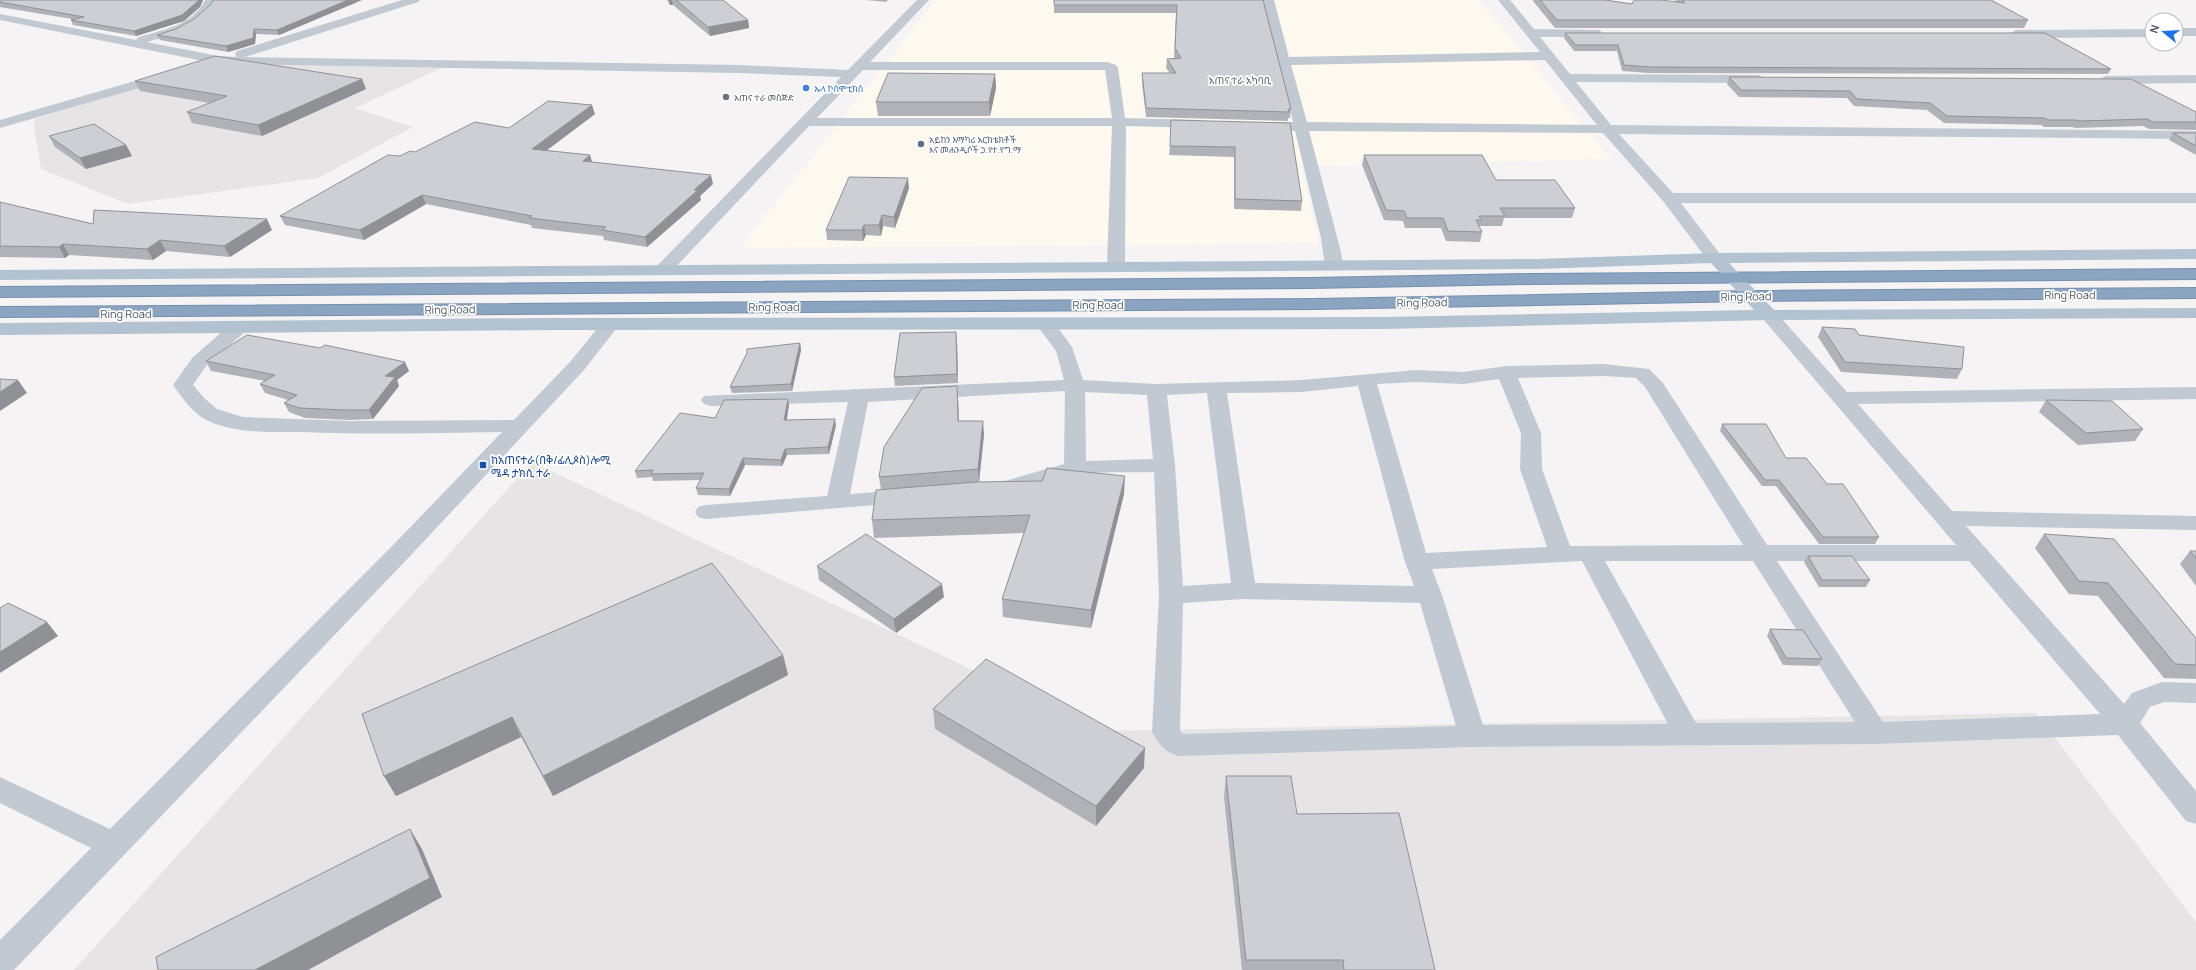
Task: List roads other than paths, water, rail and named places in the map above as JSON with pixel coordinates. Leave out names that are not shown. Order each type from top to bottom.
[{"type":"highway","name":"Ring Road","points":[[0,292],[1310,284],[1734,277],[2196,274]]},
{"type":"highway","name":"Ring Road","points":[[0,312],[1307,304],[1751,296],[2196,292]]},
{"type":"main road","points":[[0,275],[1116,266],[1334,266],[1537,264],[1715,258],[2196,254]]},
{"type":"main road","points":[[1715,258],[1769,315]]},
{"type":"main road","points":[[0,329],[612,324],[1383,322],[1769,315],[2196,313]]},
{"type":"street","points":[[134,43],[199,18],[209,6],[211,0]]},
{"type":"street","points":[[195,67],[414,0]]},
{"type":"street","points":[[664,270],[923,0]]},
{"type":"street","points":[[1268,0],[1301,127],[1315,190],[1332,244],[1334,266]]},
{"type":"street","points":[[1504,0],[1568,78],[1608,130],[1670,198],[1715,258]]},
{"type":"street","points":[[0,17],[218,60],[855,70],[1107,66],[1112,68],[1114,72],[1119,122],[1116,266]]},
{"type":"street","points":[[2026,22],[2067,45]]},
{"type":"street","points":[[2007,34],[2144,32]]},
{"type":"street","points":[[2184,32],[2196,32]]},
{"type":"street","points":[[1531,33],[1610,33]]},
{"type":"street","points":[[1284,61],[1549,56]]},
{"type":"street","points":[[2108,69],[2149,91]]},
{"type":"street","points":[[0,124],[180,72]]},
{"type":"street","points":[[1568,78],[1773,79]]},
{"type":"street","points":[[2089,80],[2196,79]]},
{"type":"street","points":[[806,122],[1119,122],[1214,125]]},
{"type":"street","points":[[1246,126],[2196,135]]},
{"type":"street","points":[[1670,198],[2196,198]]},
{"type":"street","points":[[1769,315],[2125,724],[2196,812]]},
{"type":"street","points":[[0,962],[404,548],[577,366],[612,324]]},
{"type":"street","points":[[1045,324],[1065,351],[1075,385],[1075,468]]},
{"type":"street","points":[[238,328],[196,366],[185,378],[183,385],[200,406],[215,416],[232,420],[277,425],[330,427],[519,426]]},
{"type":"street","points":[[711,400],[859,396],[1075,385],[1156,390],[1216,387],[1302,386],[1366,379],[1416,376],[1464,378],[1506,372],[1604,370],[1642,373],[1653,383],[1876,733]]},
{"type":"street","points":[[1506,372],[1531,433],[1531,469],[1560,555]]},
{"type":"street","points":[[1366,379],[1417,562],[1430,595],[1473,736]]},
{"type":"street","points":[[1216,387],[1244,592]]},
{"type":"street","points":[[1156,390],[1164,465],[1171,595],[1166,732],[1170,740],[1178,745],[1473,736],[1876,733],[2125,724]]},
{"type":"street","points":[[1840,398],[2196,393]]},
{"type":"street","points":[[837,502],[859,396]]},
{"type":"street","points":[[988,490],[1018,486],[1075,468],[1164,465]]},
{"type":"street","points":[[706,512],[927,495]]},
{"type":"street","points":[[1947,518],[2196,522]]},
{"type":"street","points":[[1417,562],[1589,553],[1975,553]]},
{"type":"street","points":[[1589,553],[1688,734]]},
{"type":"street","points":[[1171,595],[1244,592],[1430,595]]},
{"type":"street","points":[[2125,724],[2141,700],[2162,692],[2196,694]]},
{"type":"street","points":[[0,789],[113,845]]},
{"type":"place","name":"ኤላ ኮስሞቲክስ","points":[[806,88]]},
{"type":"place","name":"አጠና ተራ መስጅድ","points":[[726,97]]},
{"type":"place","name":"አይከን አማካሪ አርክቴክቶች እና መሐንዲሶች ኃ.የተ.የግ.ማ","points":[[921,144]]},
{"type":"place","name":"ከአጠናተራ(በቅ/ፊሊጶስ)ሎሚ ሜዳ ታክሲ ተራ","points":[[483,465]]},
{"type":"district","name":"አጠና ተራ አካባቢ","points":[[1240,80]]}]
